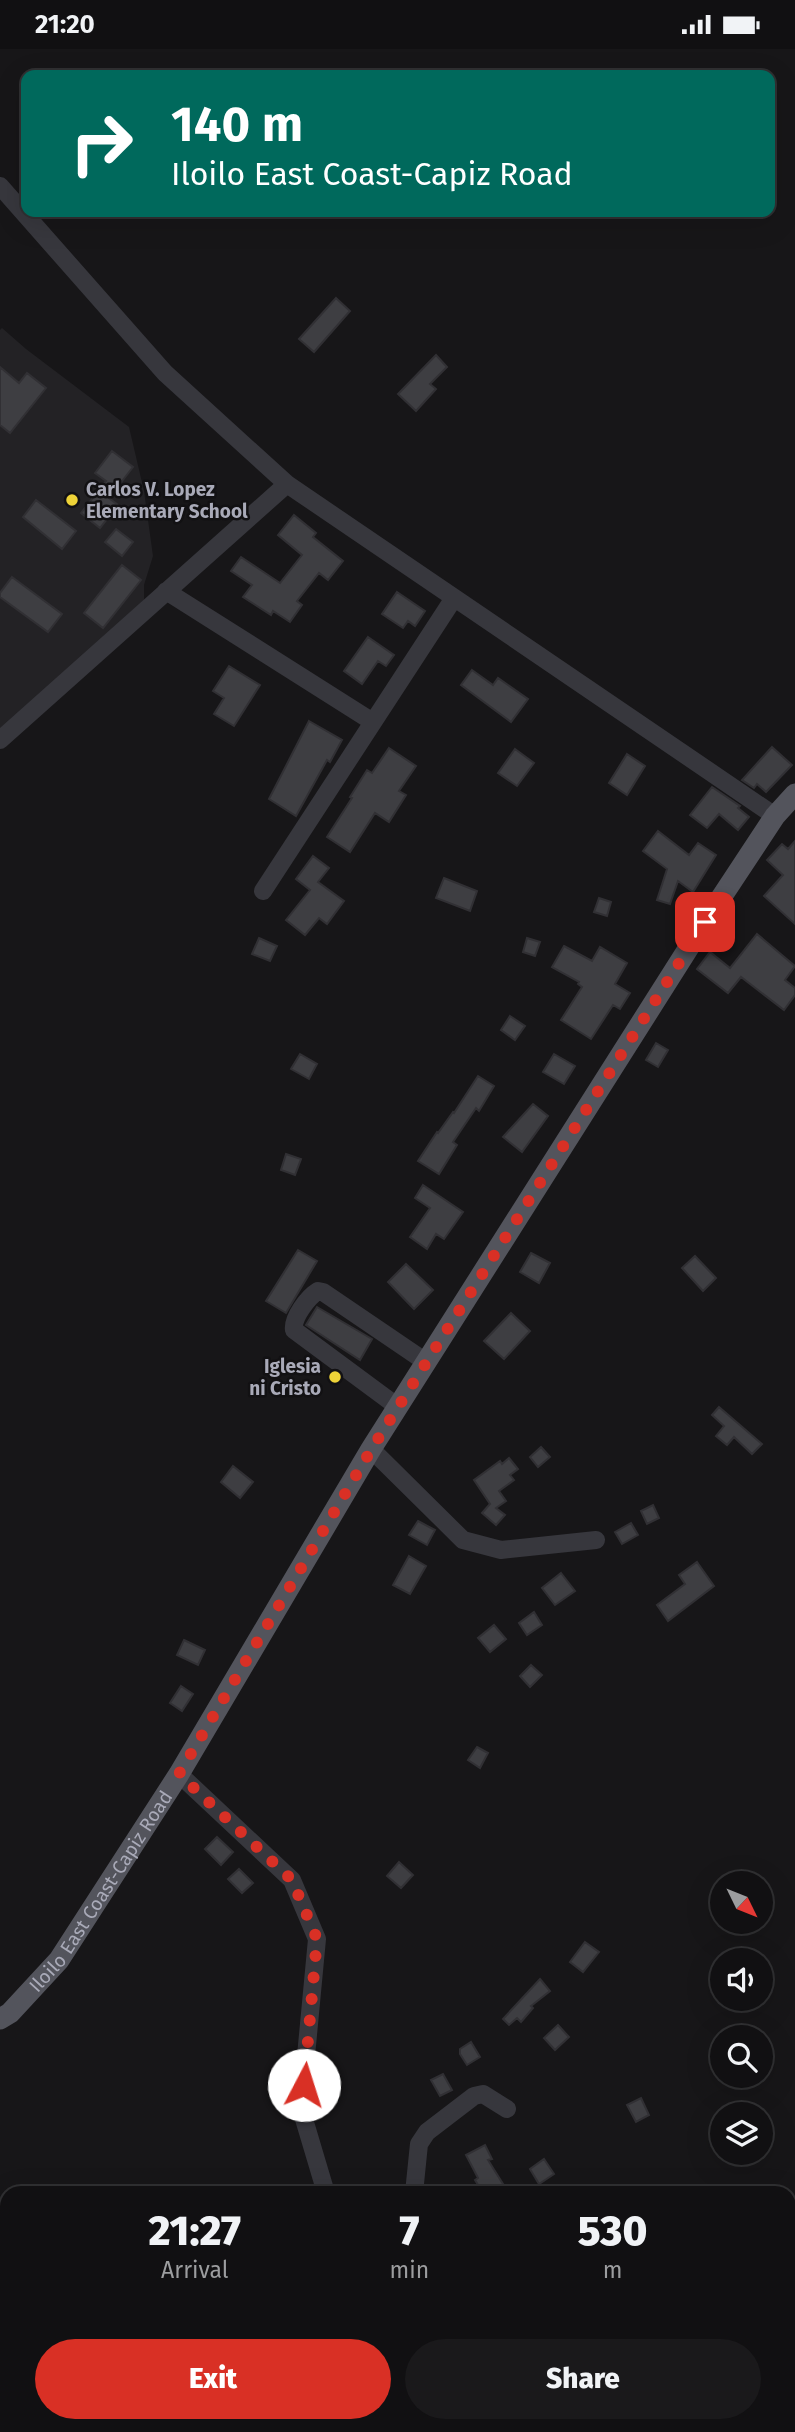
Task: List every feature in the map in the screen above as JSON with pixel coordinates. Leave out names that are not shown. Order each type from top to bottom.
[{"type":"main road","name":"Iloilo East Coast-Capiz Road","points":[[0,2019],[10,2013],[59,1960],[179,1774],[426,1362],[775,816],[795,794]]},
{"type":"street","points":[[0,186],[21,210]]},
{"type":"street","points":[[27,217],[164,373],[287,484],[775,816]]},
{"type":"street","points":[[0,740],[287,484]]},
{"type":"street","points":[[166,591],[373,722]]},
{"type":"street","points":[[262,891],[454,598]]},
{"type":"street","points":[[398,1407],[294,1329],[295,1320],[312,1294],[323,1292],[426,1362]]},
{"type":"street","points":[[371,1450],[463,1539],[500,1550],[596,1540]]},
{"type":"street","points":[[179,1774],[292,1880],[317,1939],[301,2109],[324,2186]]},
{"type":"street","points":[[415,2186],[419,2144],[427,2132],[474,2096],[483,2094],[507,2109]]},
{"type":"shaded area","name":"Carlos V. Lopez Elementary School","points":[[2,328],[129,427],[144,491],[153,556],[144,585],[144,606],[0,731],[0,330]]},
{"type":"building","points":[[336,298],[350,311],[314,352],[299,339]]},
{"type":"building","points":[[436,355],[447,367],[430,384],[436,389],[416,411],[398,394]]},
{"type":"building","points":[[0,367],[19,383],[27,373],[46,388],[10,433],[0,425]]},
{"type":"building","points":[[112,451],[133,467],[109,498],[118,505],[100,528],[81,513],[106,481],[95,473]]},
{"type":"building","points":[[36,500],[76,531],[62,549],[23,517]]},
{"type":"building","points":[[294,515],[316,533],[313,537],[343,561],[328,580],[319,573],[297,601],[302,605],[290,622],[273,611],[271,615],[243,597],[252,585],[231,571],[241,557],[280,583],[302,555],[278,535]]},
{"type":"building","points":[[116,529],[133,542],[122,556],[105,542]]},
{"type":"building","points":[[122,565],[141,580],[103,628],[84,613]]},
{"type":"building","points":[[12,577],[62,614],[48,632],[0,597]]},
{"type":"building","points":[[397,592],[425,611],[415,626],[408,621],[403,628],[382,614]]},
{"type":"building","points":[[368,637],[394,655],[386,666],[378,661],[362,684],[344,671]]},
{"type":"building","points":[[229,666],[260,685],[234,726],[214,714],[224,698],[213,691]]},
{"type":"building","points":[[472,670],[493,685],[498,678],[528,699],[511,722],[461,685]]},
{"type":"building","points":[[309,721],[342,740],[330,762],[327,760],[296,816],[269,799]]},
{"type":"building","points":[[772,747],[792,765],[766,792],[757,784],[754,788],[742,780]]},
{"type":"building","points":[[389,748],[416,766],[399,791],[406,795],[389,822],[375,813],[350,852],[327,837],[367,770],[372,773]]},
{"type":"building","points":[[515,749],[534,763],[517,786],[498,773]]},
{"type":"building","points":[[627,754],[645,766],[627,795],[609,783]]},
{"type":"building","points":[[712,787],[740,806],[738,808],[749,817],[738,830],[719,814],[707,828],[690,815]]},
{"type":"building","points":[[658,831],[689,855],[698,843],[716,855],[693,892],[678,881],[670,904],[657,900],[667,869],[643,851]]},
{"type":"building","points":[[795,841],[795,924],[764,896],[783,875],[767,860],[782,844],[788,849]]},
{"type":"building","points":[[313,856],[329,868],[318,882],[344,901],[327,924],[319,918],[305,935],[286,920],[310,890],[296,879]]},
{"type":"building","points":[[444,878],[477,891],[470,911],[436,898]]},
{"type":"building","points":[[599,898],[611,902],[607,916],[594,912]]},
{"type":"building","points":[[757,934],[795,966],[785,980],[795,988],[795,995],[784,1010],[741,977],[728,993],[697,969],[710,952],[730,968]]},
{"type":"building","points":[[259,938],[277,946],[270,961],[252,954]]},
{"type":"building","points":[[527,938],[540,942],[535,956],[523,952]]},
{"type":"building","points":[[564,946],[592,961],[600,947],[627,963],[615,984],[630,993],[620,1009],[613,1005],[591,1039],[561,1020],[582,987],[579,982],[552,967]]},
{"type":"building","points":[[510,1016],[525,1026],[515,1040],[501,1030]]},
{"type":"building","points":[[656,1043],[668,1050],[658,1067],[646,1060]]},
{"type":"building","points":[[300,1054],[317,1064],[309,1079],[291,1069]]},
{"type":"building","points":[[554,1054],[575,1066],[564,1084],[543,1072]]},
{"type":"building","points":[[478,1076],[494,1086],[479,1111],[476,1108],[453,1142],[457,1145],[439,1174],[418,1161]]},
{"type":"building","points":[[533,1104],[548,1116],[522,1152],[503,1137]]},
{"type":"building","points":[[286,1154],[301,1159],[295,1175],[281,1170]]},
{"type":"building","points":[[423,1185],[463,1212],[444,1239],[436,1234],[427,1249],[410,1237],[430,1208],[415,1198]]},
{"type":"building","points":[[298,1250],[317,1261],[286,1313],[266,1301]]},
{"type":"building","points":[[531,1253],[550,1263],[539,1283],[520,1272]]},
{"type":"building","points":[[695,1256],[716,1278],[703,1291],[682,1268]]},
{"type":"building","points":[[406,1264],[433,1290],[414,1309],[388,1282]]},
{"type":"building","name":"Iglesia ni Cristo","points":[[317,1307],[372,1339],[360,1360],[306,1325]]},
{"type":"building","points":[[511,1313],[530,1331],[504,1359],[484,1341]]},
{"type":"building","points":[[719,1407],[762,1444],[752,1454],[734,1437],[727,1445],[716,1436],[724,1426],[712,1415]]},
{"type":"building","points":[[541,1447],[550,1457],[538,1467],[530,1457]]},
{"type":"building","points":[[509,1458],[518,1469],[510,1475],[514,1480],[499,1491],[506,1501],[496,1508],[505,1515],[496,1525],[482,1513],[490,1504],[474,1480],[500,1461],[502,1464]]},
{"type":"building","points":[[233,1466],[253,1482],[240,1498],[221,1482]]},
{"type":"building","points":[[653,1505],[659,1518],[647,1524],[641,1511]]},
{"type":"building","points":[[418,1521],[435,1530],[427,1545],[409,1535]]},
{"type":"building","points":[[631,1523],[638,1535],[622,1544],[615,1532]]},
{"type":"building","points":[[409,1556],[426,1566],[410,1594],[393,1585]]},
{"type":"building","points":[[697,1562],[714,1586],[668,1621],[657,1605],[685,1584],[679,1575]]},
{"type":"building","points":[[561,1573],[575,1591],[555,1605],[542,1588]]},
{"type":"building","points":[[534,1612],[542,1625],[527,1635],[519,1623]]},
{"type":"building","points":[[494,1625],[506,1639],[490,1652],[478,1638]]},
{"type":"building","points":[[184,1640],[205,1650],[198,1665],[177,1655]]},
{"type":"building","points":[[531,1665],[542,1675],[530,1687],[520,1676]]},
{"type":"building","points":[[181,1686],[193,1694],[182,1711],[170,1703]]},
{"type":"building","points":[[477,1747],[488,1753],[480,1768],[468,1760]]},
{"type":"building","points":[[217,1837],[233,1852],[221,1865],[205,1849]]},
{"type":"building","points":[[399,1862],[413,1875],[401,1888],[387,1876]]},
{"type":"building","points":[[239,1869],[253,1883],[242,1893],[228,1879]]},
{"type":"building","points":[[585,1942],[599,1952],[583,1972],[570,1962]]},
{"type":"building","points":[[540,1979],[550,1991],[531,2006],[533,2008],[521,2022],[517,2018],[509,2025],[503,2019]]},
{"type":"building","points":[[558,2025],[569,2037],[555,2050],[544,2038]]},
{"type":"building","points":[[471,2042],[480,2057],[467,2065],[460,2049]]},
{"type":"building","points":[[443,2074],[452,2090],[440,2096],[431,2080]]},
{"type":"building","points":[[641,2098],[649,2115],[636,2122],[627,2105]]},
{"type":"building","points":[[485,2145],[492,2159],[488,2160],[503,2184],[479,2186],[475,2180],[478,2178],[466,2155]]},
{"type":"building","points":[[544,2159],[554,2174],[539,2184],[530,2169]]},
{"type":"place","name":"Carlos V. Lopez Elementary School","points":[[72,500]]},
{"type":"place","name":"Iglesia ni Cristo","points":[[335,1377]]},
{"type":"route","points":[[304,2085],[317,1939],[292,1880],[179,1774],[371,1450],[705,922]]}]
